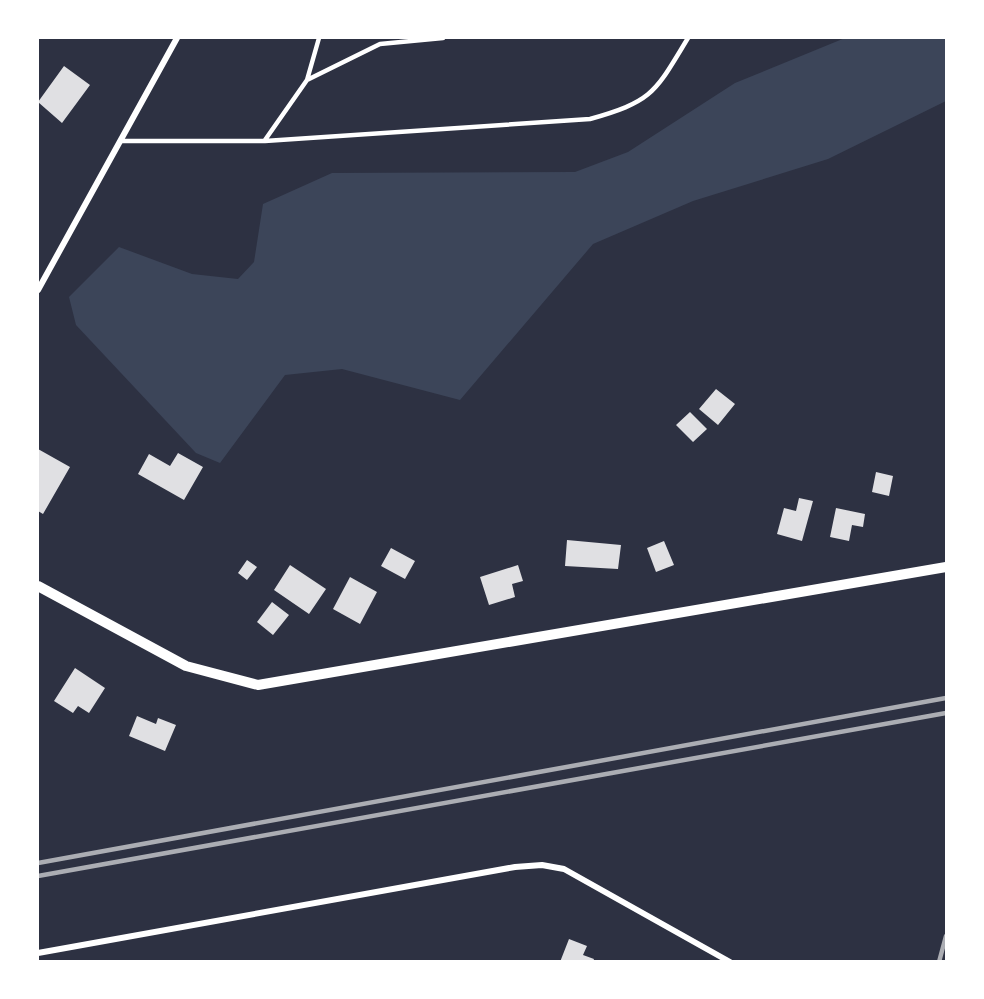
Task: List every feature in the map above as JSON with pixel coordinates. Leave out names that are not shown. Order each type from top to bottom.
[{"type":"street","points":[[38,290],[177,38]]},
{"type":"street","points":[[38,586],[186,666],[258,685],[946,567]]},
{"type":"street","points":[[38,953],[515,867],[542,865],[564,869],[730,962]]},
{"type":"lane","points":[[265,141],[307,80],[319,38]]},
{"type":"lane","points":[[307,80],[380,44],[443,38]]},
{"type":"lane","points":[[120,141],[265,141],[590,119],[628,108],[657,89],[688,38]]},
{"type":"shaded area","points":[[845,38],[946,38],[946,101],[828,159],[693,201],[593,244],[460,400],[342,369],[285,375],[220,463],[196,453],[76,325],[69,297],[119,247],[192,274],[238,279],[254,262],[263,204],[332,173],[575,172],[628,152],[735,83]]},
{"type":"building","points":[[64,66],[90,85],[62,123],[38,102]]},
{"type":"building","points":[[716,389],[735,404],[718,425],[699,409]]},
{"type":"building","points":[[690,412],[707,429],[693,442],[676,425]]},
{"type":"building","points":[[38,449],[70,467],[43,514],[38,511]]},
{"type":"building","points":[[178,453],[203,467],[184,500],[138,474],[149,454],[170,466]]},
{"type":"building","points":[[876,472],[893,476],[889,496],[872,492]]},
{"type":"building","points":[[799,498],[813,501],[802,541],[777,534],[784,508],[796,511]]},
{"type":"building","points":[[836,508],[865,514],[863,527],[852,525],[849,541],[830,537]]},
{"type":"building","points":[[567,540],[621,545],[618,569],[565,566]]},
{"type":"building","points":[[664,541],[674,565],[656,572],[647,548]]},
{"type":"building","points":[[391,548],[415,561],[405,579],[381,566]]},
{"type":"building","points":[[247,560],[257,567],[247,580],[238,573]]},
{"type":"building","points":[[290,565],[326,589],[309,614],[274,590]]},
{"type":"building","points":[[518,565],[523,581],[512,584],[515,597],[489,605],[480,577]]},
{"type":"building","points":[[350,577],[377,592],[360,624],[333,609]]},
{"type":"building","points":[[272,602],[289,615],[273,635],[257,622]]},
{"type":"building","points":[[75,668],[105,688],[89,713],[78,706],[73,713],[54,701]]},
{"type":"building","points":[[137,716],[156,724],[158,718],[176,725],[165,751],[129,736]]},
{"type":"building","points":[[569,939],[587,946],[583,955],[594,959],[593,962],[560,962]]},
{"type":"railway","points":[[38,863],[946,698]]},
{"type":"railway","points":[[38,876],[946,713]]},
{"type":"railway","points":[[939,962],[946,936]]}]
